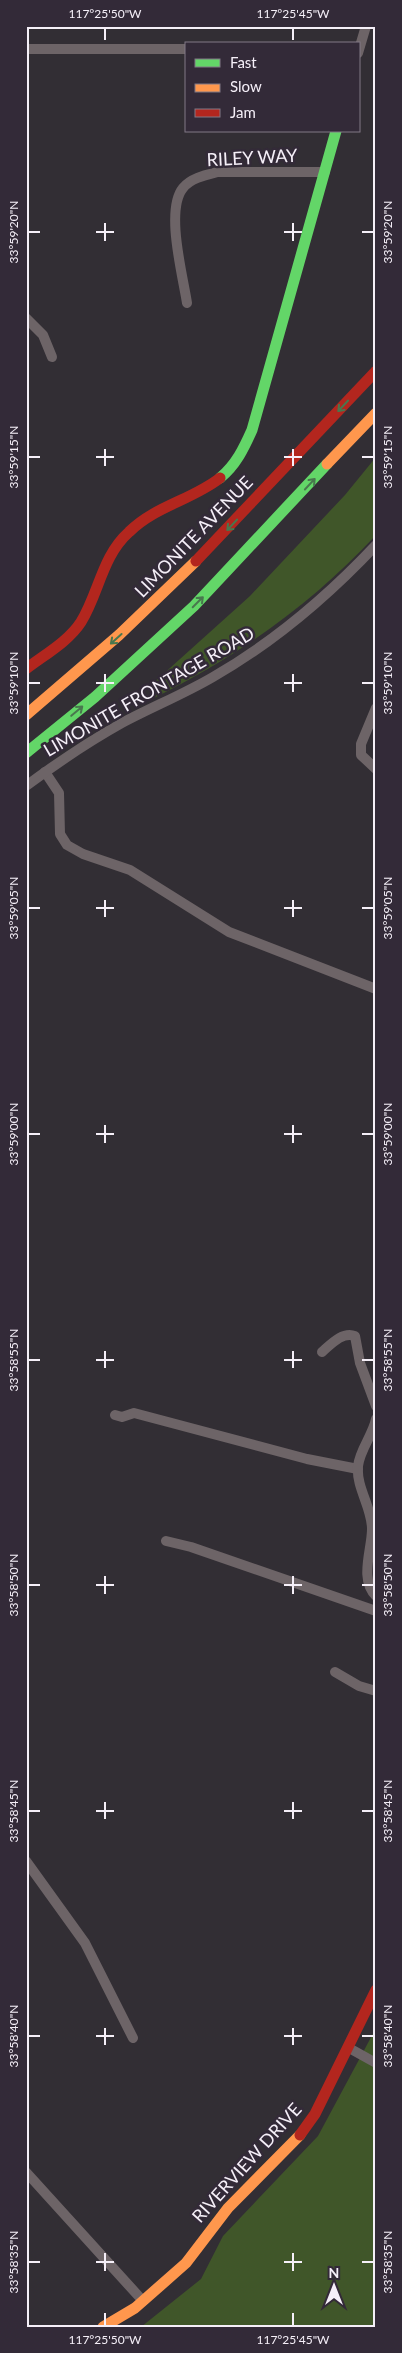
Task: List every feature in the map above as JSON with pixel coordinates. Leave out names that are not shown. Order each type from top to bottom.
[{"type":"street","points":[[360,47],[366,26]]},
{"type":"street","points":[[26,49],[185,49]]},
{"type":"street","points":[[26,669],[80,624],[106,561],[128,532],[145,517],[161,507],[215,484],[238,461],[252,430],[336,132]]},
{"type":"street","name":"RILEY WAY","points":[[187,303],[174,207],[183,188],[201,175],[218,172],[325,172]]},
{"type":"street","points":[[26,318],[43,335],[52,358]]},
{"type":"street","name":"LIMONITE AVENUE","points":[[26,715],[74,677],[204,555],[376,371]]},
{"type":"street","points":[[26,753],[102,690],[194,606],[376,413]]},
{"type":"street","name":"LIMONITE FRONTAGE ROAD","points":[[26,786],[115,727],[214,676],[254,651],[320,599],[376,545]]},
{"type":"street","points":[[376,708],[360,744],[361,755],[376,769]]},
{"type":"street","points":[[45,772],[59,793],[60,834],[67,845],[83,854],[130,870],[229,932],[376,989]]},
{"type":"street","points":[[322,1352],[343,1336],[349,1334],[355,1336],[360,1363],[376,1406]]},
{"type":"street","points":[[115,1415],[122,1417],[134,1413],[306,1459],[358,1469]]},
{"type":"street","points":[[166,1541],[191,1547],[372,1610],[376,1595],[370,1590],[368,1578],[372,1528],[360,1488],[358,1469],[362,1453],[376,1419]]},
{"type":"street","points":[[334,1672],[359,1686],[376,1691]]},
{"type":"street","points":[[26,1861],[85,1942],[132,2038]]},
{"type":"street","name":"RIVERVIEW DRIVE","points":[[103,2327],[143,2301],[186,2263],[228,2208],[299,2136],[315,2114],[376,1990]]},
{"type":"street","points":[[349,2048],[376,2063]]},
{"type":"street","points":[[26,2172],[143,2301]]},
{"type":"green space","points":[[376,457],[376,535],[326,584],[272,627],[215,665],[154,698],[150,686],[250,596],[345,495]]},
{"type":"green space","points":[[376,2028],[376,2327],[141,2327],[201,2279],[223,2236],[318,2136]]},
{"type":"traffic: fast","points":[[220,478],[235,462],[252,430],[336,132]]},
{"type":"traffic: fast","points":[[26,753],[95,697],[194,606],[327,464]]},
{"type":"traffic: slow","points":[[327,464],[376,413]]},
{"type":"traffic: slow","points":[[26,715],[119,635],[196,561]]},
{"type":"traffic: slow","points":[[103,2327],[135,2308],[186,2263],[228,2208],[300,2135]]},
{"type":"traffic: jam","points":[[196,561],[376,371]]},
{"type":"traffic: jam","points":[[26,669],[63,642],[76,629],[87,611],[113,552],[129,532],[150,516],[198,492],[220,478]]},
{"type":"traffic: jam","points":[[300,2135],[315,2114],[376,1990]]}]
